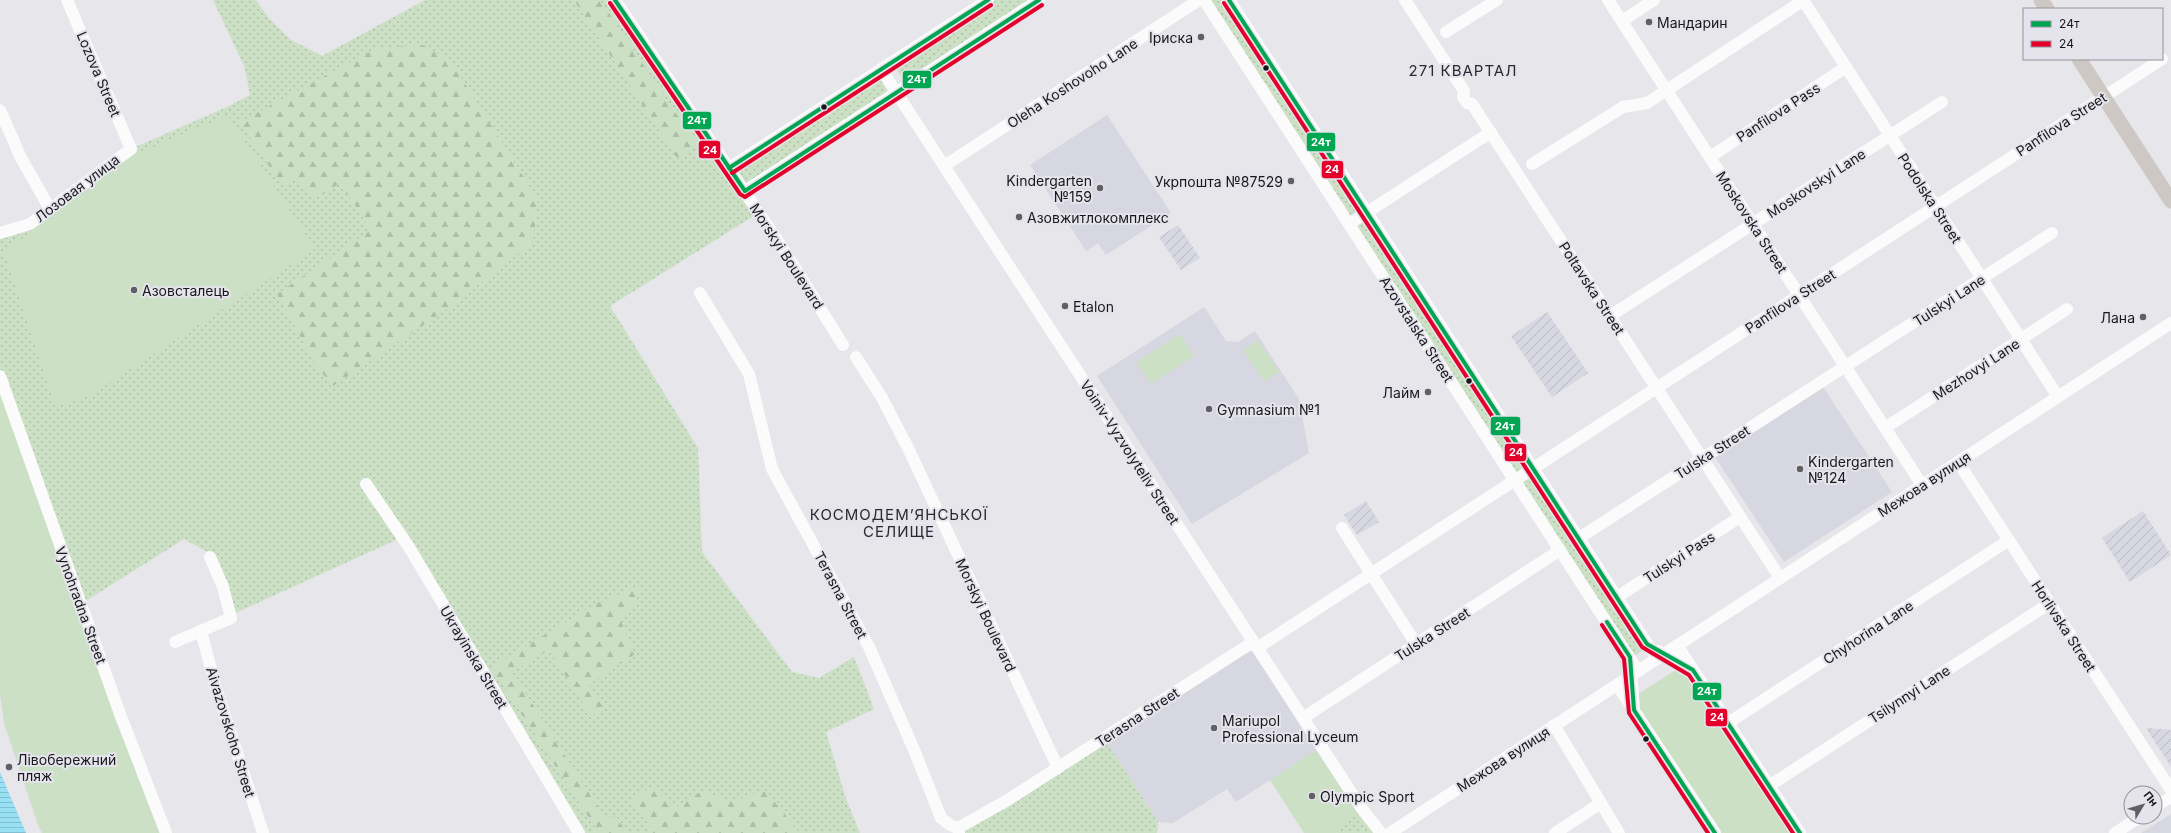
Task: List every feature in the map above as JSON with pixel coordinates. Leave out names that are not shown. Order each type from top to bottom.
[{"type":"main road","points":[[2080,60],[2171,201]]},
{"type":"street","name":"Lozova Street","points":[[67,0],[131,148]]},
{"type":"street","name":"Morskyi Boulevard","points":[[616,0],[784,250],[843,344]]},
{"type":"street","points":[[729,168],[988,0]]},
{"type":"street","points":[[745,191],[1038,0]]},
{"type":"street","name":"Oleha Koshovoho Lane","points":[[944,166],[1199,0]]},
{"type":"street","name":"Azovstalska Street","points":[[1204,0],[1630,658],[1635,673],[1634,710]]},
{"type":"street","name":"Azovstalska Street","points":[[1229,0],[1648,646],[1660,656],[1693,670]]},
{"type":"street","name":"Poltavska Street","points":[[1405,0],[1464,91],[1463,97],[1467,103],[1472,104],[1491,132],[1780,578]]},
{"type":"street","points":[[1446,32],[1497,0]]},
{"type":"street","name":"Moskovska Street","points":[[1608,0],[1922,485]]},
{"type":"street","points":[[1622,21],[1654,0]]},
{"type":"street","points":[[1532,164],[1623,107],[1647,103],[1803,0]]},
{"type":"street","name":"Podolska Street","points":[[1803,0],[2058,397]]},
{"type":"street","name":"Panfilova Street","points":[[1255,645],[1372,574],[2160,60]]},
{"type":"street","name":"Panfilova Pass","points":[[1710,157],[1846,67]]},
{"type":"street","name":"Voiniv-Vyzvolyteliv Street","points":[[882,69],[1255,645],[1362,809],[1380,833]]},
{"type":"street","name":"Moskovskyi Lane","points":[[1610,316],[1942,102]]},
{"type":"street","points":[[0,110],[21,158],[50,209]]},
{"type":"street","points":[[1349,224],[1491,132]]},
{"type":"street","name":"Лозовая улица","points":[[0,233],[30,224],[131,148]]},
{"type":"street","name":"Tulskyi Lane","points":[[1845,366],[2052,233]]},
{"type":"street","name":"Terasna Street","points":[[700,293],[749,374],[772,469],[869,647],[915,752],[941,818],[950,825],[959,830],[1255,645]]},
{"type":"street","name":"Mezhovyi Lane","points":[[1885,428],[2067,309]]},
{"type":"street","name":"Межова вулиця","points":[[1390,833],[2171,323]]},
{"type":"street","name":"Morskyi Boulevard","points":[[856,357],[882,398],[908,448],[1058,768]]},
{"type":"street","name":"Tulska Street","points":[[1579,538],[1845,366]]},
{"type":"street","name":"Vynohradna Street","points":[[0,376],[120,714],[166,833]]},
{"type":"street","points":[[1458,392],[1476,380]]},
{"type":"street","name":"Horlivska Street","points":[[1958,462],[2171,790]]},
{"type":"street","name":"Ukrayinska Street","points":[[366,484],[408,546],[579,833]]},
{"type":"street","name":"Tulskyi Pass","points":[[1617,597],[1740,517]]},
{"type":"street","points":[[1342,528],[1416,644]]},
{"type":"street","name":"Chyhorina Lane","points":[[1728,723],[2009,540]]},
{"type":"street","name":"Tulska Street","points":[[1303,718],[1560,550]]},
{"type":"street","points":[[174,642],[231,618],[223,587],[210,557]]},
{"type":"street","name":"Tsilynnyi Lane","points":[[1769,786],[2050,603]]},
{"type":"street","name":"Aivazovskoho Street","points":[[201,630],[216,688],[263,833]]},
{"type":"street","name":"Azovstalska Street","points":[[1677,645],[1800,833]]},
{"type":"street","points":[[1617,685],[1715,833]]},
{"type":"street","points":[[1554,726],[1619,833]]},
{"type":"street","points":[[1555,833],[1601,803]]},
{"type":"street","points":[[2118,832],[2128,825]]},
{"type":"shaded area","name":"Kindergarten №159","points":[[1107,115],[1171,213],[1106,255],[1098,243],[1086,251],[1030,165]]},
{"type":"shaded area","points":[[1178,225],[1200,258],[1181,270],[1159,237]]},
{"type":"shaded area","name":"Gymnasium №1","points":[[1204,307],[1226,341],[1238,342],[1255,331],[1299,399],[1309,453],[1192,524],[1097,376]]},
{"type":"shaded area","points":[[1547,312],[1588,373],[1552,397],[1511,336]]},
{"type":"shaded area","name":"Kindergarten №124","points":[[1823,387],[1892,492],[1784,562],[1715,457]]},
{"type":"shaded area","points":[[1366,501],[1379,522],[1357,535],[1344,515]]},
{"type":"shaded area","points":[[2143,511],[2171,555],[2130,582],[2102,538]]},
{"type":"shaded area","name":"Mariupol Professional Lyceum","points":[[1253,642],[1321,747],[1236,802],[1227,789],[1173,823],[1158,822],[1104,738]]},
{"type":"shaded area","points":[[2146,728],[2171,730],[2171,767]]},
{"type":"shaded area","points":[[2171,814],[2171,833],[2141,833],[2154,825],[2163,825],[2163,819]]},
{"type":"green space","points":[[213,0],[256,0],[268,17],[291,40],[322,56],[425,0],[611,0],[757,214],[610,306],[698,448],[702,552],[792,672],[819,678],[854,657],[874,709],[826,732],[846,799],[860,833],[584,833],[407,535],[233,614],[213,555],[184,539],[81,604],[0,376],[0,233],[30,224],[131,149],[227,107],[250,95],[245,68]]},
{"type":"green space","points":[[574,0],[600,0],[697,145],[677,158]]},
{"type":"green space","points":[[992,0],[1034,0],[906,83],[893,64]]},
{"type":"green space","points":[[1208,0],[1227,0],[1646,648],[1632,657]]},
{"type":"green space","points":[[423,45],[451,61],[538,200],[533,242],[453,305],[333,386],[316,366],[277,294],[371,230],[340,183],[314,200],[296,176],[282,186],[240,122],[376,48]]},
{"type":"green space","points":[[877,74],[890,94],[746,187],[733,168]]},
{"type":"green space","name":"Азовсталець","points":[[228,115],[315,249],[89,396],[55,407],[4,252],[134,155]]},
{"type":"green space","points":[[1180,334],[1194,356],[1151,384],[1136,362]]},
{"type":"green space","points":[[1258,340],[1279,372],[1264,381],[1243,350]]},
{"type":"green space","points":[[0,376],[166,833],[42,833],[38,825],[4,723],[0,694]]},
{"type":"green space","points":[[640,585],[634,608],[619,617],[635,654],[589,684],[604,709],[591,716],[549,650],[512,672],[606,820],[615,815],[627,833],[599,833],[491,667],[596,604]]},
{"type":"green space","points":[[1682,666],[1692,671],[1798,833],[1718,833],[1636,710],[1635,696]]},
{"type":"green space","points":[[1104,738],[1158,822],[1157,833],[962,833],[1006,801]]},
{"type":"green space","points":[[1321,747],[1362,809],[1336,833],[1304,833],[1270,780]]},
{"type":"green space","points":[[654,785],[673,809],[702,791],[731,802],[765,790],[800,833],[650,833],[653,831],[631,800]]},
{"type":"green space","points":[[1362,809],[1378,833],[1336,833]]},
{"type":"water","points":[[0,772],[26,833],[0,833]]},
{"type":"transit line","name":"24т","points":[[615,0],[745,191],[1039,0]]},
{"type":"transit line","name":"24т","points":[[729,168],[988,0]]},
{"type":"transit line","name":"24т","points":[[1229,0],[1647,644],[1693,670],[1800,833]]},
{"type":"transit line","name":"24","points":[[610,3],[740,194],[745,197],[1042,5]]},
{"type":"transit line","name":"24","points":[[1224,3],[1642,647],[1689,675],[1793,833]]},
{"type":"transit line","name":"24","points":[[732,173],[991,5]]},
{"type":"transit line","name":"24т","points":[[1607,622],[1630,657],[1634,710],[1715,833]]},
{"type":"transit line","name":"24","points":[[1602,625],[1624,659],[1629,713],[1708,833]]},
{"type":"place","name":"Мандарин","points":[[1649,22]]},
{"type":"place","name":"Іриска","points":[[1201,37]]},
{"type":"place","name":"Укрпошта №87529","points":[[1291,181]]},
{"type":"place","name":"Kindergarten №159","points":[[1100,188]]},
{"type":"place","name":"Азовжитлокомплекс","points":[[1019,217]]},
{"type":"place","name":"Азовсталець","points":[[134,290]]},
{"type":"place","name":"Etalon","points":[[1065,306]]},
{"type":"place","name":"Лана","points":[[2143,317]]},
{"type":"place","name":"Лайм","points":[[1428,392]]},
{"type":"place","name":"Gymnasium №1","points":[[1209,409]]},
{"type":"place","name":"Kindergarten №124","points":[[1800,469]]},
{"type":"place","name":"Mariupol Professional Lyceum","points":[[1214,728]]},
{"type":"place","name":"Лівобережний пляж","points":[[9,767]]},
{"type":"place","name":"Olympic Sport","points":[[1312,796]]},
{"type":"district","name":"271 КВАРТАЛ","points":[[1463,70]]},
{"type":"district","name":"КОСМОДЕМ’ЯНСЬКОЇ СЕЛИЩЕ","points":[[899,522]]}]
